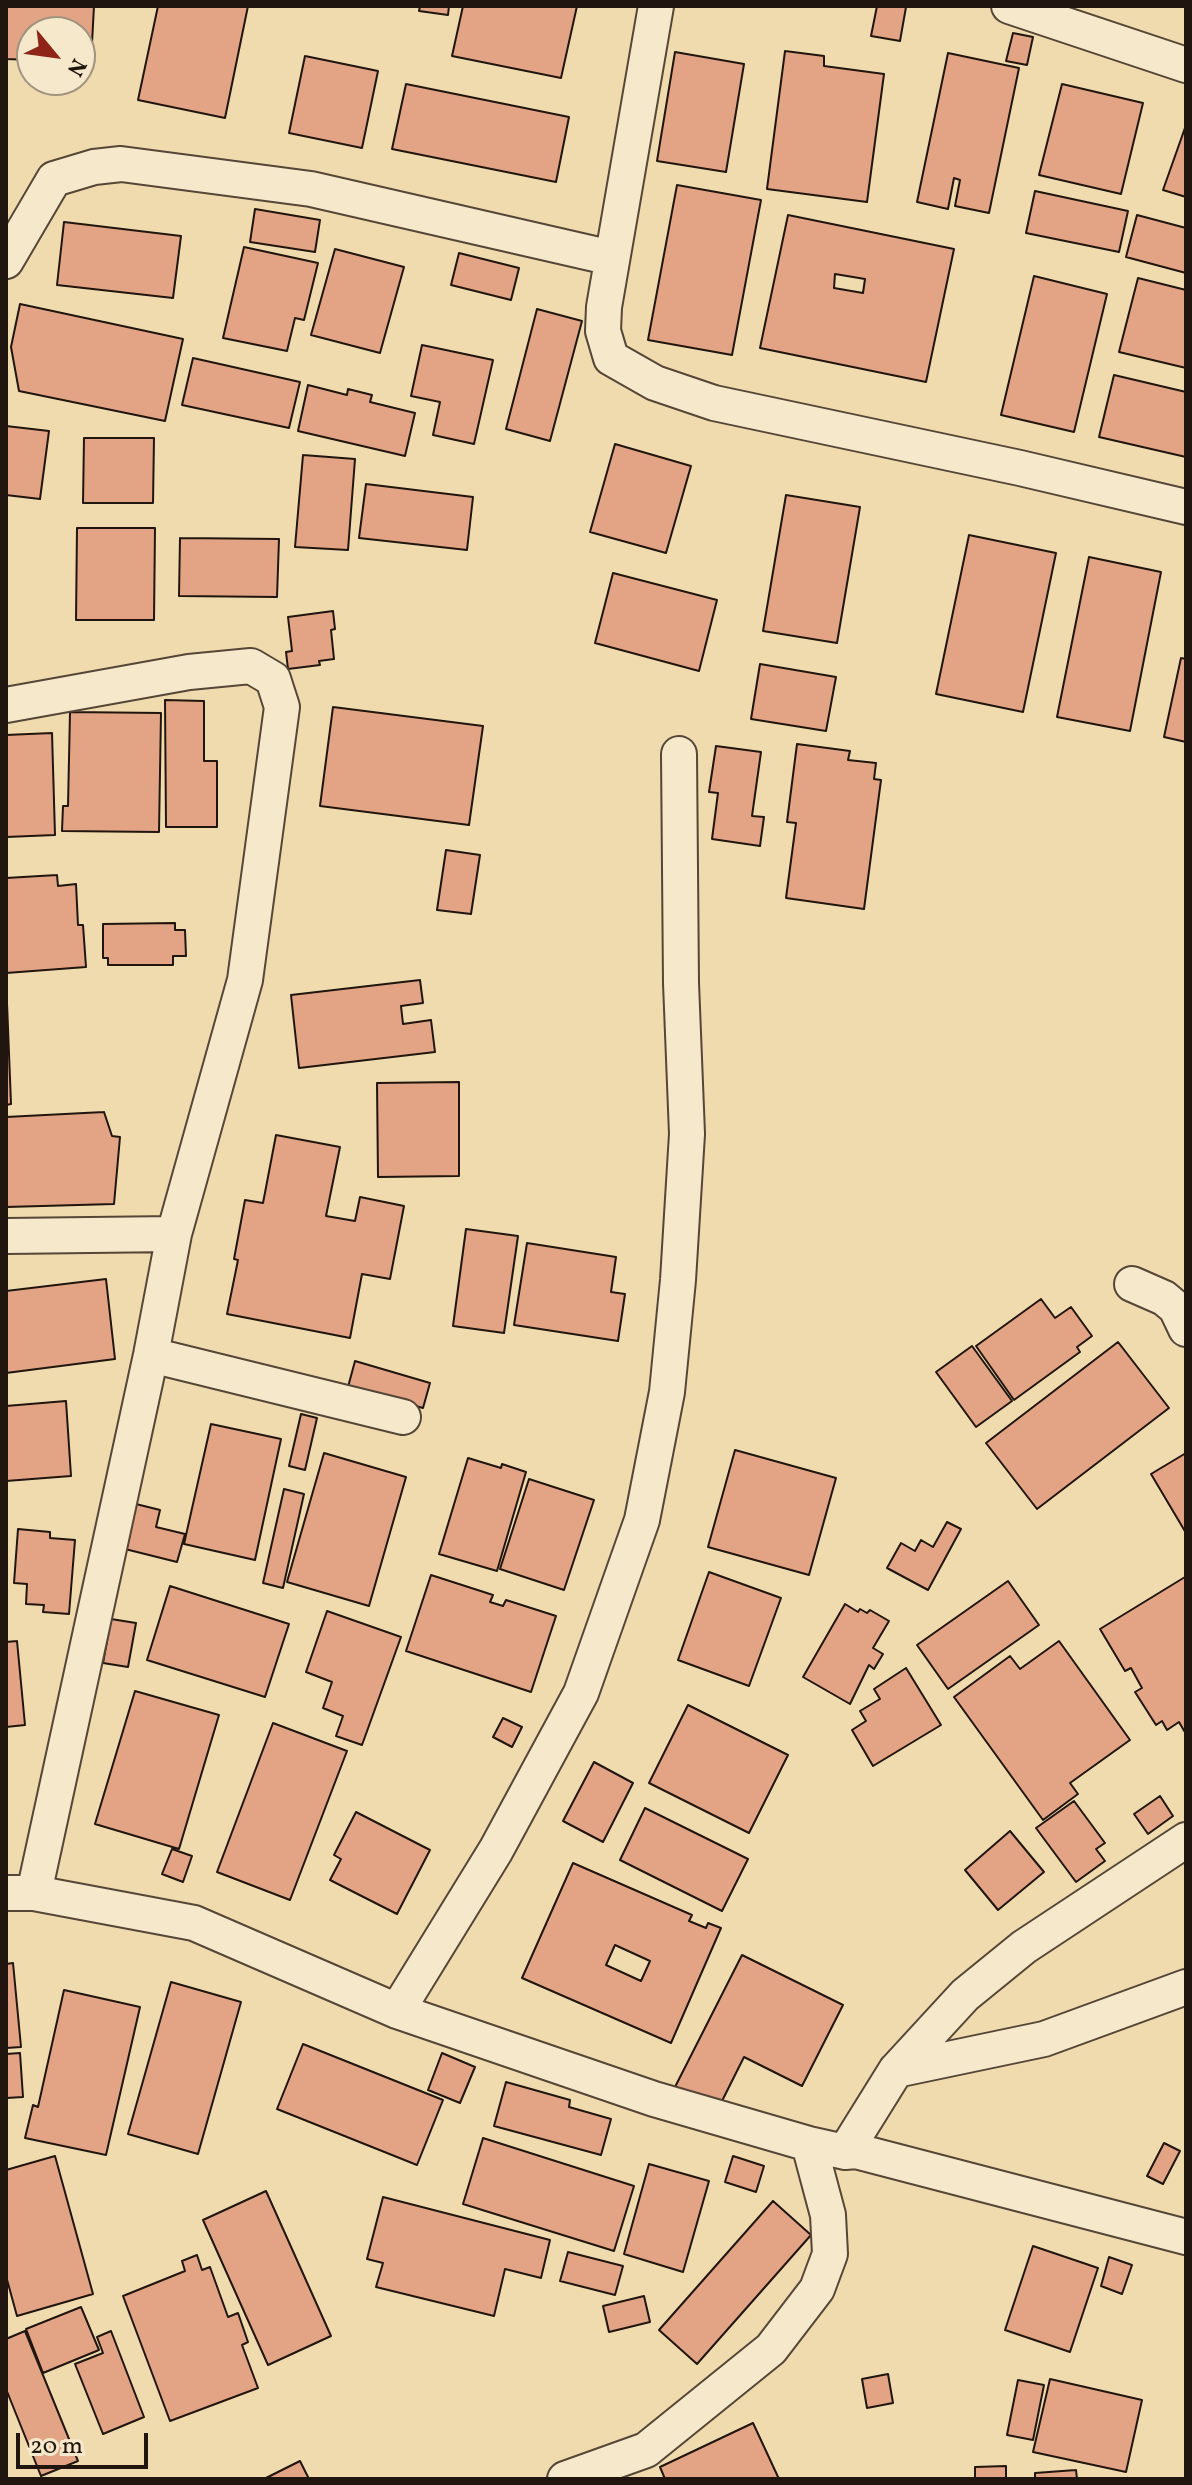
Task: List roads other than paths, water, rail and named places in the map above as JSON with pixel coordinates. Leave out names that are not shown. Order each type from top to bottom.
[{"type":"street","points":[[656,6],[604,307],[603,331],[611,358],[655,383],[728,406],[1186,507]]},
{"type":"street","points":[[1009,6],[1186,65]]},
{"type":"street","points":[[6,261],[16,214],[54,179],[94,167],[121,164],[311,189],[612,258]]},
{"type":"street","points":[[6,705],[189,672],[251,666],[273,679],[282,707],[245,980],[174,1234],[151,1355],[20,1893],[194,1923],[397,2011],[654,2099],[809,2144],[845,2152],[856,2151],[1186,2237]]},
{"type":"street","points":[[397,2011],[496,1850],[581,1693],[642,1520],[667,1392],[687,1134],[681,983],[679,754]]},
{"type":"street","points":[[6,1236],[174,1234]]},
{"type":"street","points":[[1132,1284],[1164,1298],[1176,1308],[1186,1329]]},
{"type":"street","points":[[151,1355],[403,1417]]},
{"type":"street","points":[[845,2152],[896,2070],[965,1995],[1024,1947],[1186,1840]]},
{"type":"street","points":[[896,2070],[1044,2039],[1186,1987]]},
{"type":"street","points":[[565,2479],[646,2450],[771,2349],[817,2289],[830,2254],[828,2215],[809,2144]]}]
